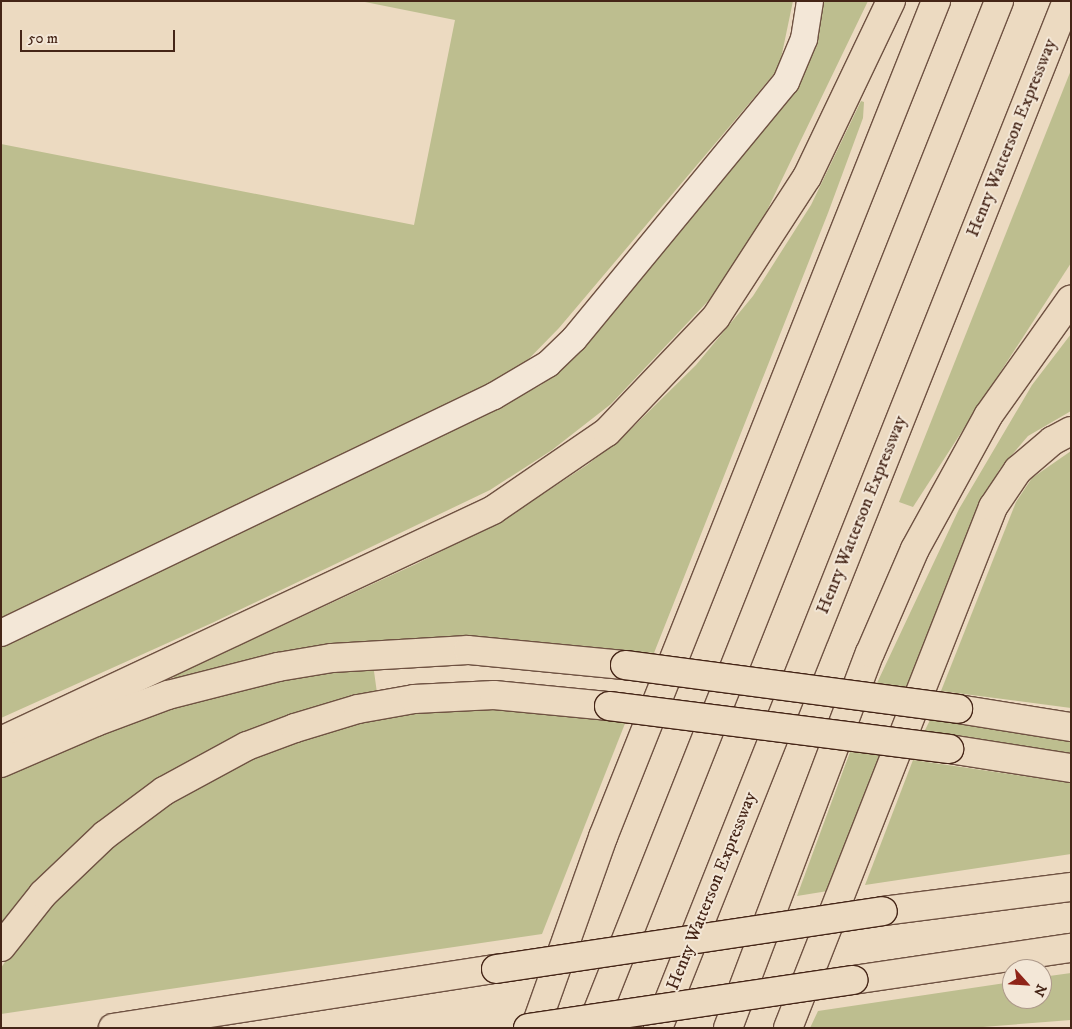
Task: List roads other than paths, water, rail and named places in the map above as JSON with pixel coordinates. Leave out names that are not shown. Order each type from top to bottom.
[{"type":"highway","points":[[1,741],[493,510],[607,432],[716,317],[808,177],[892,1]]},
{"type":"highway","points":[[535,1028],[610,819],[936,1]]},
{"type":"highway","points":[[592,1028],[999,1]]},
{"type":"highway","name":"Henry Watterson Expressway","points":[[658,1028],[1067,1]]},
{"type":"highway","points":[[728,1028],[870,653],[915,549],[988,416],[1071,299]]},
{"type":"highway","points":[[788,1028],[993,507],[1029,459],[1071,431]]},
{"type":"highway","points":[[1,763],[96,722],[168,695],[278,667],[332,658],[468,650],[625,665],[958,709],[1071,727]]},
{"type":"highway","points":[[1,948],[43,894],[105,835],[164,791],[247,746],[295,728],[358,709],[414,700],[494,695],[609,706],[949,749],[1071,768]]},
{"type":"highway","points":[[113,1028],[883,911],[1071,887]]},
{"type":"highway","points":[[528,1028],[1071,948]]},
{"type":"highway","points":[[517,1028],[555,974]]},
{"type":"lane","points":[[1,633],[485,400],[532,376],[548,364],[574,339],[786,82],[804,39],[810,1]]}]
